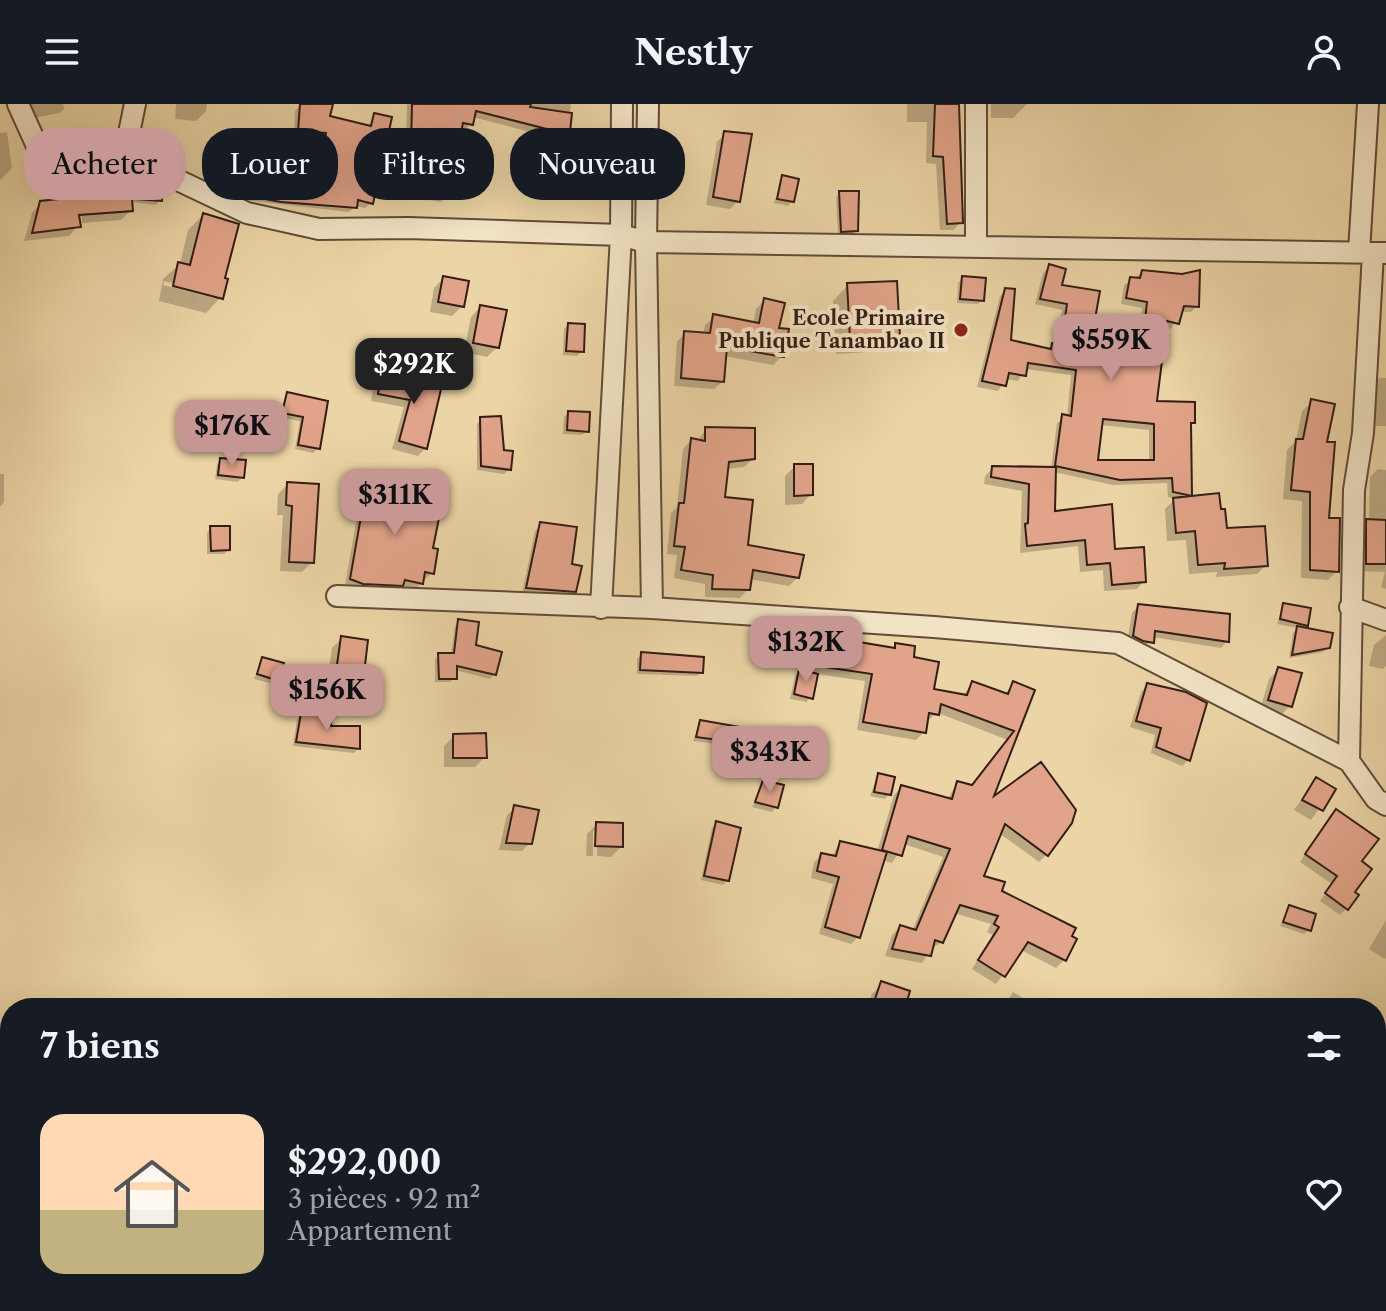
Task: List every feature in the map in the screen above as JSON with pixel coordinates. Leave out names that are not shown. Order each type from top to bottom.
[{"type":"street","points":[[18,104],[29,128]]},
{"type":"street","points":[[130,128],[135,104]]},
{"type":"street","points":[[601,608],[621,235],[622,104]]},
{"type":"street","points":[[648,104],[646,242],[652,608]]},
{"type":"street","points":[[976,104],[976,246]]},
{"type":"street","points":[[1349,761],[1354,490],[1363,433],[1373,253],[1368,104]]},
{"type":"street","points":[[186,184],[247,213],[319,229],[408,228],[621,235],[646,242],[1373,253]]},
{"type":"street","points":[[337,596],[652,608],[1118,643],[1349,761],[1376,799],[1386,805]]},
{"type":"street","points":[[1350,607],[1386,620]]},
{"type":"building","points":[[300,104],[333,104],[330,116],[371,126],[374,113],[392,117],[390,128],[354,128],[354,200],[358,200],[357,208],[270,200],[338,200],[338,128],[298,128]]},
{"type":"building","points":[[412,104],[531,104],[530,107],[572,113],[570,128],[543,128],[476,111],[473,125],[463,123],[462,128],[411,128]]},
{"type":"building","points":[[935,104],[959,104],[963,223],[947,224],[943,157],[933,156]]},
{"type":"building","points":[[724,131],[752,134],[740,202],[713,197]]},
{"type":"building","points":[[782,175],[799,179],[794,202],[777,199]]},
{"type":"building","points":[[839,191],[859,191],[858,231],[841,232]]},
{"type":"building","points":[[132,200],[133,211],[79,215],[81,227],[32,233],[40,201]]},
{"type":"building","points":[[203,213],[239,224],[225,278],[228,279],[223,299],[173,286],[178,262],[190,265]]},
{"type":"building","points":[[1049,264],[1066,269],[1062,285],[1100,291],[1091,342],[1133,353],[1134,346],[1142,347],[1147,302],[1126,298],[1130,277],[1140,278],[1142,270],[1182,274],[1200,270],[1199,307],[1184,306],[1179,324],[1167,321],[1157,401],[1195,402],[1195,423],[1191,423],[1192,496],[1173,492],[1172,478],[1120,480],[1055,466],[1062,414],[1071,416],[1076,370],[1028,363],[1026,376],[1009,373],[1006,386],[982,381],[1005,288],[1015,289],[1011,340],[1051,349],[1052,343],[1061,344],[1067,304],[1040,299]],"holes":[[[1103,419],[1154,424],[1154,460],[1098,460]]]},
{"type":"building","points":[[443,276],[469,281],[464,307],[438,302]]},
{"type":"building","points":[[962,276],[986,278],[984,301],[960,299]]},
{"type":"building","points":[[897,281],[900,337],[850,339],[847,283]]},
{"type":"building","points":[[764,298],[785,303],[779,328],[789,329],[784,357],[727,347],[724,382],[681,378],[684,331],[710,333],[713,314],[759,323]]},
{"type":"building","points":[[480,305],[507,310],[499,348],[473,343]]},
{"type":"building","points":[[568,323],[585,324],[584,352],[566,351]]},
{"type":"building","points":[[381,373],[442,385],[427,449],[399,441],[410,400],[378,394]]},
{"type":"building","points":[[287,392],[328,401],[320,449],[298,445],[303,417],[282,413]]},
{"type":"building","points":[[1311,399],[1335,404],[1327,442],[1335,442],[1329,518],[1340,518],[1339,572],[1310,570],[1310,492],[1291,490],[1296,439],[1303,439]]},
{"type":"building","points":[[568,411],[590,412],[589,432],[567,430]]},
{"type":"building","points":[[501,416],[504,450],[513,451],[511,470],[481,466],[480,417]]},
{"type":"building","points":[[705,427],[755,428],[755,459],[729,462],[725,497],[753,500],[748,545],[804,555],[799,578],[753,570],[750,590],[712,589],[713,575],[681,570],[685,547],[674,546],[679,503],[684,503],[691,438],[705,441]]},
{"type":"building","points":[[220,458],[246,460],[244,478],[218,475]]},
{"type":"building","points":[[794,464],[813,464],[813,495],[794,496]]},
{"type":"building","points":[[992,466],[1056,467],[1055,511],[1112,504],[1115,549],[1144,547],[1146,582],[1112,585],[1110,563],[1087,565],[1085,540],[1027,546],[1025,524],[1028,523],[1029,484],[991,477]]},
{"type":"building","points":[[287,482],[319,484],[314,563],[289,562],[292,506],[286,505]]},
{"type":"building","points":[[357,486],[428,490],[425,505],[441,508],[433,548],[438,549],[434,574],[425,572],[423,584],[405,580],[403,586],[363,584],[350,579],[363,505],[354,503]]},
{"type":"building","points":[[1219,493],[1227,528],[1265,526],[1268,566],[1224,569],[1225,563],[1198,565],[1195,531],[1176,533],[1173,498]]},
{"type":"building","points":[[1366,519],[1386,520],[1386,564],[1366,564]]},
{"type":"building","points":[[540,522],[577,527],[572,564],[582,566],[576,592],[526,588]]},
{"type":"building","points":[[210,526],[230,526],[230,550],[211,551]]},
{"type":"building","points":[[1283,603],[1311,608],[1308,626],[1280,619]]},
{"type":"building","points":[[1138,604],[1230,614],[1229,642],[1155,631],[1154,643],[1143,641],[1133,636]]},
{"type":"building","points":[[458,619],[479,622],[476,645],[502,652],[496,675],[457,666],[457,679],[439,679],[438,653],[454,653]]},
{"type":"building","points":[[1297,626],[1333,633],[1330,648],[1292,655]]},
{"type":"building","points":[[341,636],[368,640],[363,682],[335,679]]},
{"type":"building","points":[[823,636],[895,648],[895,643],[915,646],[914,657],[939,662],[934,689],[967,695],[972,681],[1008,694],[1013,681],[1035,690],[994,796],[1041,762],[1076,810],[1072,823],[1048,856],[1005,824],[984,876],[1005,882],[1002,891],[1076,928],[1072,936],[1077,939],[1066,961],[1028,942],[1005,977],[978,960],[999,927],[994,924],[998,916],[960,905],[943,943],[935,940],[931,956],[892,949],[900,925],[916,930],[950,849],[908,836],[902,856],[882,850],[901,785],[952,799],[957,781],[972,785],[1014,731],[941,704],[939,715],[929,713],[926,733],[863,722],[872,674],[818,666]]},
{"type":"building","points":[[641,652],[704,657],[703,673],[640,670]]},
{"type":"building","points":[[262,657],[284,663],[279,681],[257,674]]},
{"type":"building","points":[[1278,667],[1302,673],[1292,707],[1268,700]]},
{"type":"building","points":[[799,669],[818,674],[813,699],[794,694]]},
{"type":"building","points":[[1147,683],[1186,692],[1207,703],[1190,761],[1156,747],[1161,728],[1136,721]]},
{"type":"building","points":[[301,713],[332,717],[331,726],[360,726],[360,749],[296,742]]},
{"type":"building","points":[[700,720],[757,730],[755,745],[696,737]]},
{"type":"building","points":[[486,733],[487,758],[453,758],[453,734]]},
{"type":"building","points":[[878,773],[895,777],[891,795],[874,792]]},
{"type":"building","points":[[1316,777],[1336,789],[1323,811],[1302,800]]},
{"type":"building","points":[[763,780],[784,785],[778,808],[755,802]]},
{"type":"building","points":[[514,805],[539,810],[532,844],[506,843]]},
{"type":"building","points":[[1336,809],[1379,839],[1362,861],[1372,869],[1355,892],[1359,895],[1348,910],[1325,893],[1337,876],[1305,854]]},
{"type":"building","points":[[716,821],[741,828],[729,881],[704,876]]},
{"type":"building","points":[[596,822],[623,823],[623,847],[595,846]]},
{"type":"building","points":[[840,841],[887,852],[860,938],[825,927],[839,877],[817,871],[821,853],[836,856]]},
{"type":"building","points":[[1289,905],[1316,914],[1311,931],[1283,922]]},
{"type":"building","points":[[881,981],[910,991],[908,998],[875,998]]},
{"type":"place","name":"Ecole Primaire Publique Tanambao II","points":[[961,330]]}]
